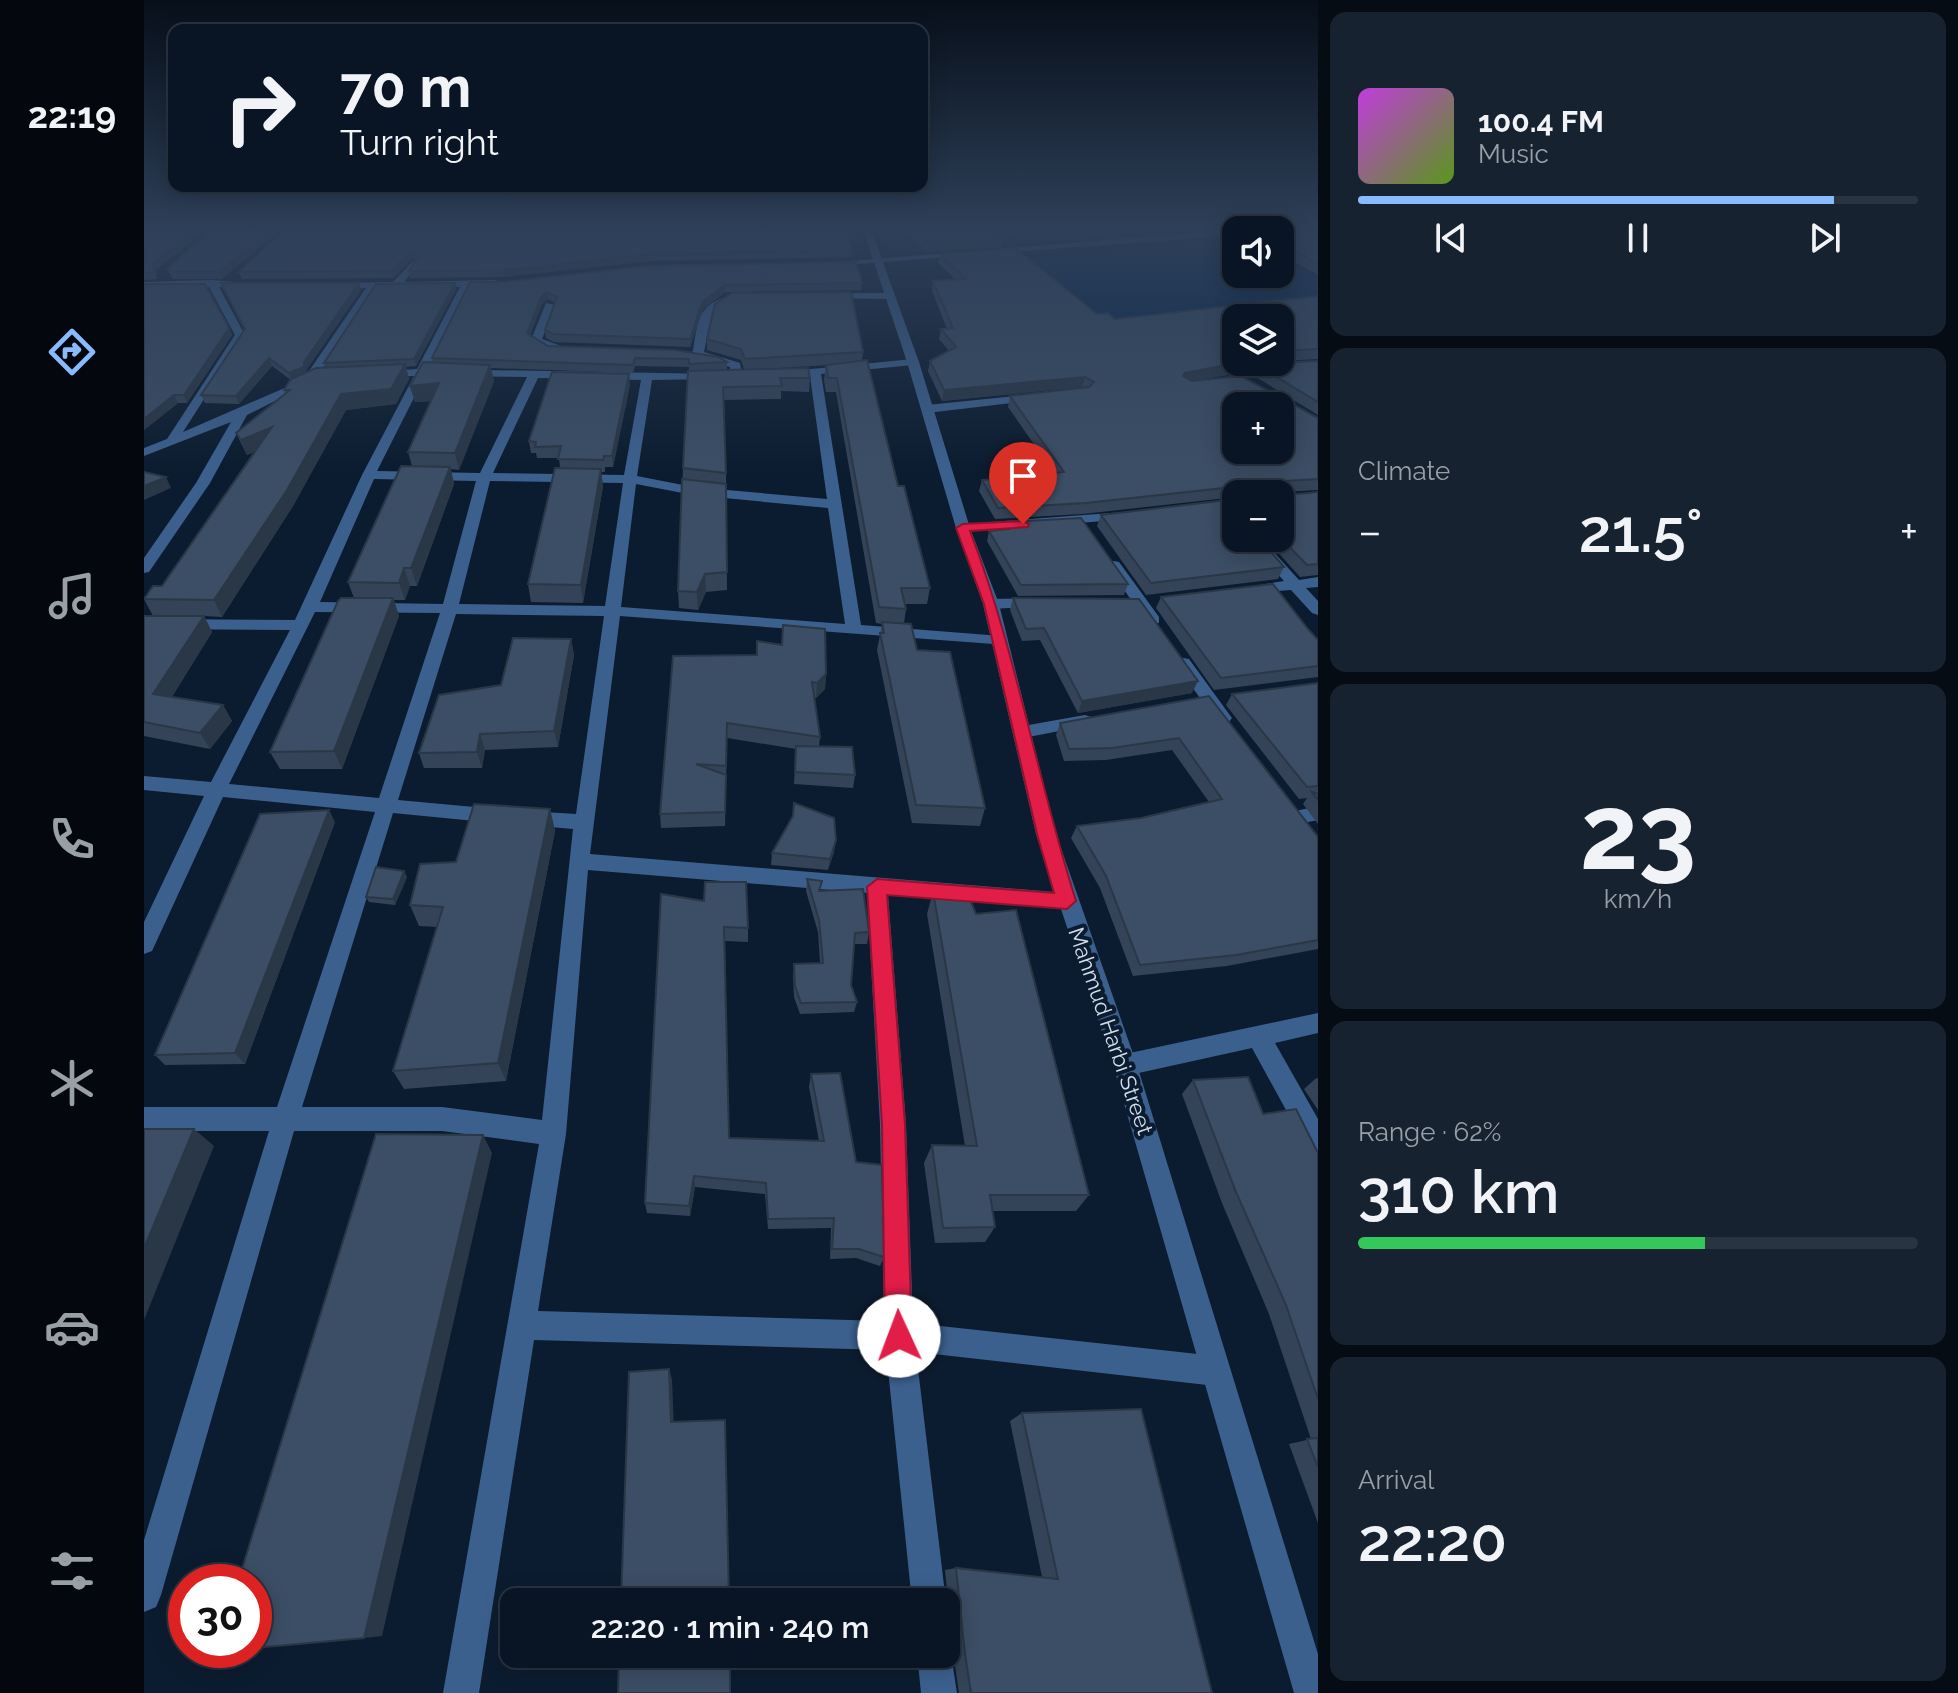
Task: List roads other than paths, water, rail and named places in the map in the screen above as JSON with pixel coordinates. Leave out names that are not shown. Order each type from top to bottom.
[{"type":"street","points":[[172,440],[240,335],[227,311]]},
{"type":"street","points":[[144,452],[323,377],[315,371],[355,311]]},
{"type":"street","points":[[144,945],[217,789],[310,607],[369,475],[453,311]]},
{"type":"street","points":[[548,311],[536,340],[551,348],[577,349]]},
{"type":"street","points":[[698,354],[705,311]]},
{"type":"street","name":"Mahmud Harbi Street","points":[[894,311],[963,528],[991,604],[1046,834],[1125,1065],[1312,1693]]},
{"type":"street","points":[[682,353],[730,361],[736,365],[736,375]]},
{"type":"street","points":[[767,375],[815,374],[913,362]]},
{"type":"street","points":[[1201,384],[1245,382],[1235,372],[1238,369],[1318,365]]},
{"type":"street","points":[[367,374],[424,372],[647,379],[751,375]]},
{"type":"street","points":[[815,374],[853,627]]},
{"type":"street","points":[[144,1595],[285,1120],[449,611],[484,477],[533,376]]},
{"type":"street","points":[[461,1693],[524,1325],[553,1134],[583,822],[630,479],[647,379]]},
{"type":"street","points":[[927,409],[1051,396]]},
{"type":"street","points":[[144,569],[203,483],[242,413]]},
{"type":"street","points":[[369,475],[630,479],[693,491],[833,504]]},
{"type":"street","points":[[963,528],[1092,533],[1145,513]]},
{"type":"street","points":[[1092,533],[1170,645],[1201,701],[1235,735]]},
{"type":"street","points":[[1266,552],[1318,610]]},
{"type":"street","points":[[1234,592],[1318,582]]},
{"type":"street","points":[[991,604],[1051,603]]},
{"type":"street","points":[[310,607],[613,611],[853,627],[1001,641]]},
{"type":"street","points":[[144,624],[301,625]]},
{"type":"street","points":[[1201,701],[1235,695]]},
{"type":"street","points":[[1023,732],[1100,718]]},
{"type":"street","points":[[144,783],[385,808],[583,822]]},
{"type":"street","points":[[579,861],[1067,901]]},
{"type":"street","points":[[877,887],[893,1124],[899,1336],[927,1588]]},
{"type":"street","points":[[1125,1065],[1318,1023]]},
{"type":"street","points":[[1258,1036],[1318,1143]]},
{"type":"street","points":[[144,1119],[442,1119],[553,1134]]},
{"type":"street","points":[[524,1325],[899,1336],[1216,1371]]},
{"type":"street","points":[[936,1668],[939,1693]]}]
